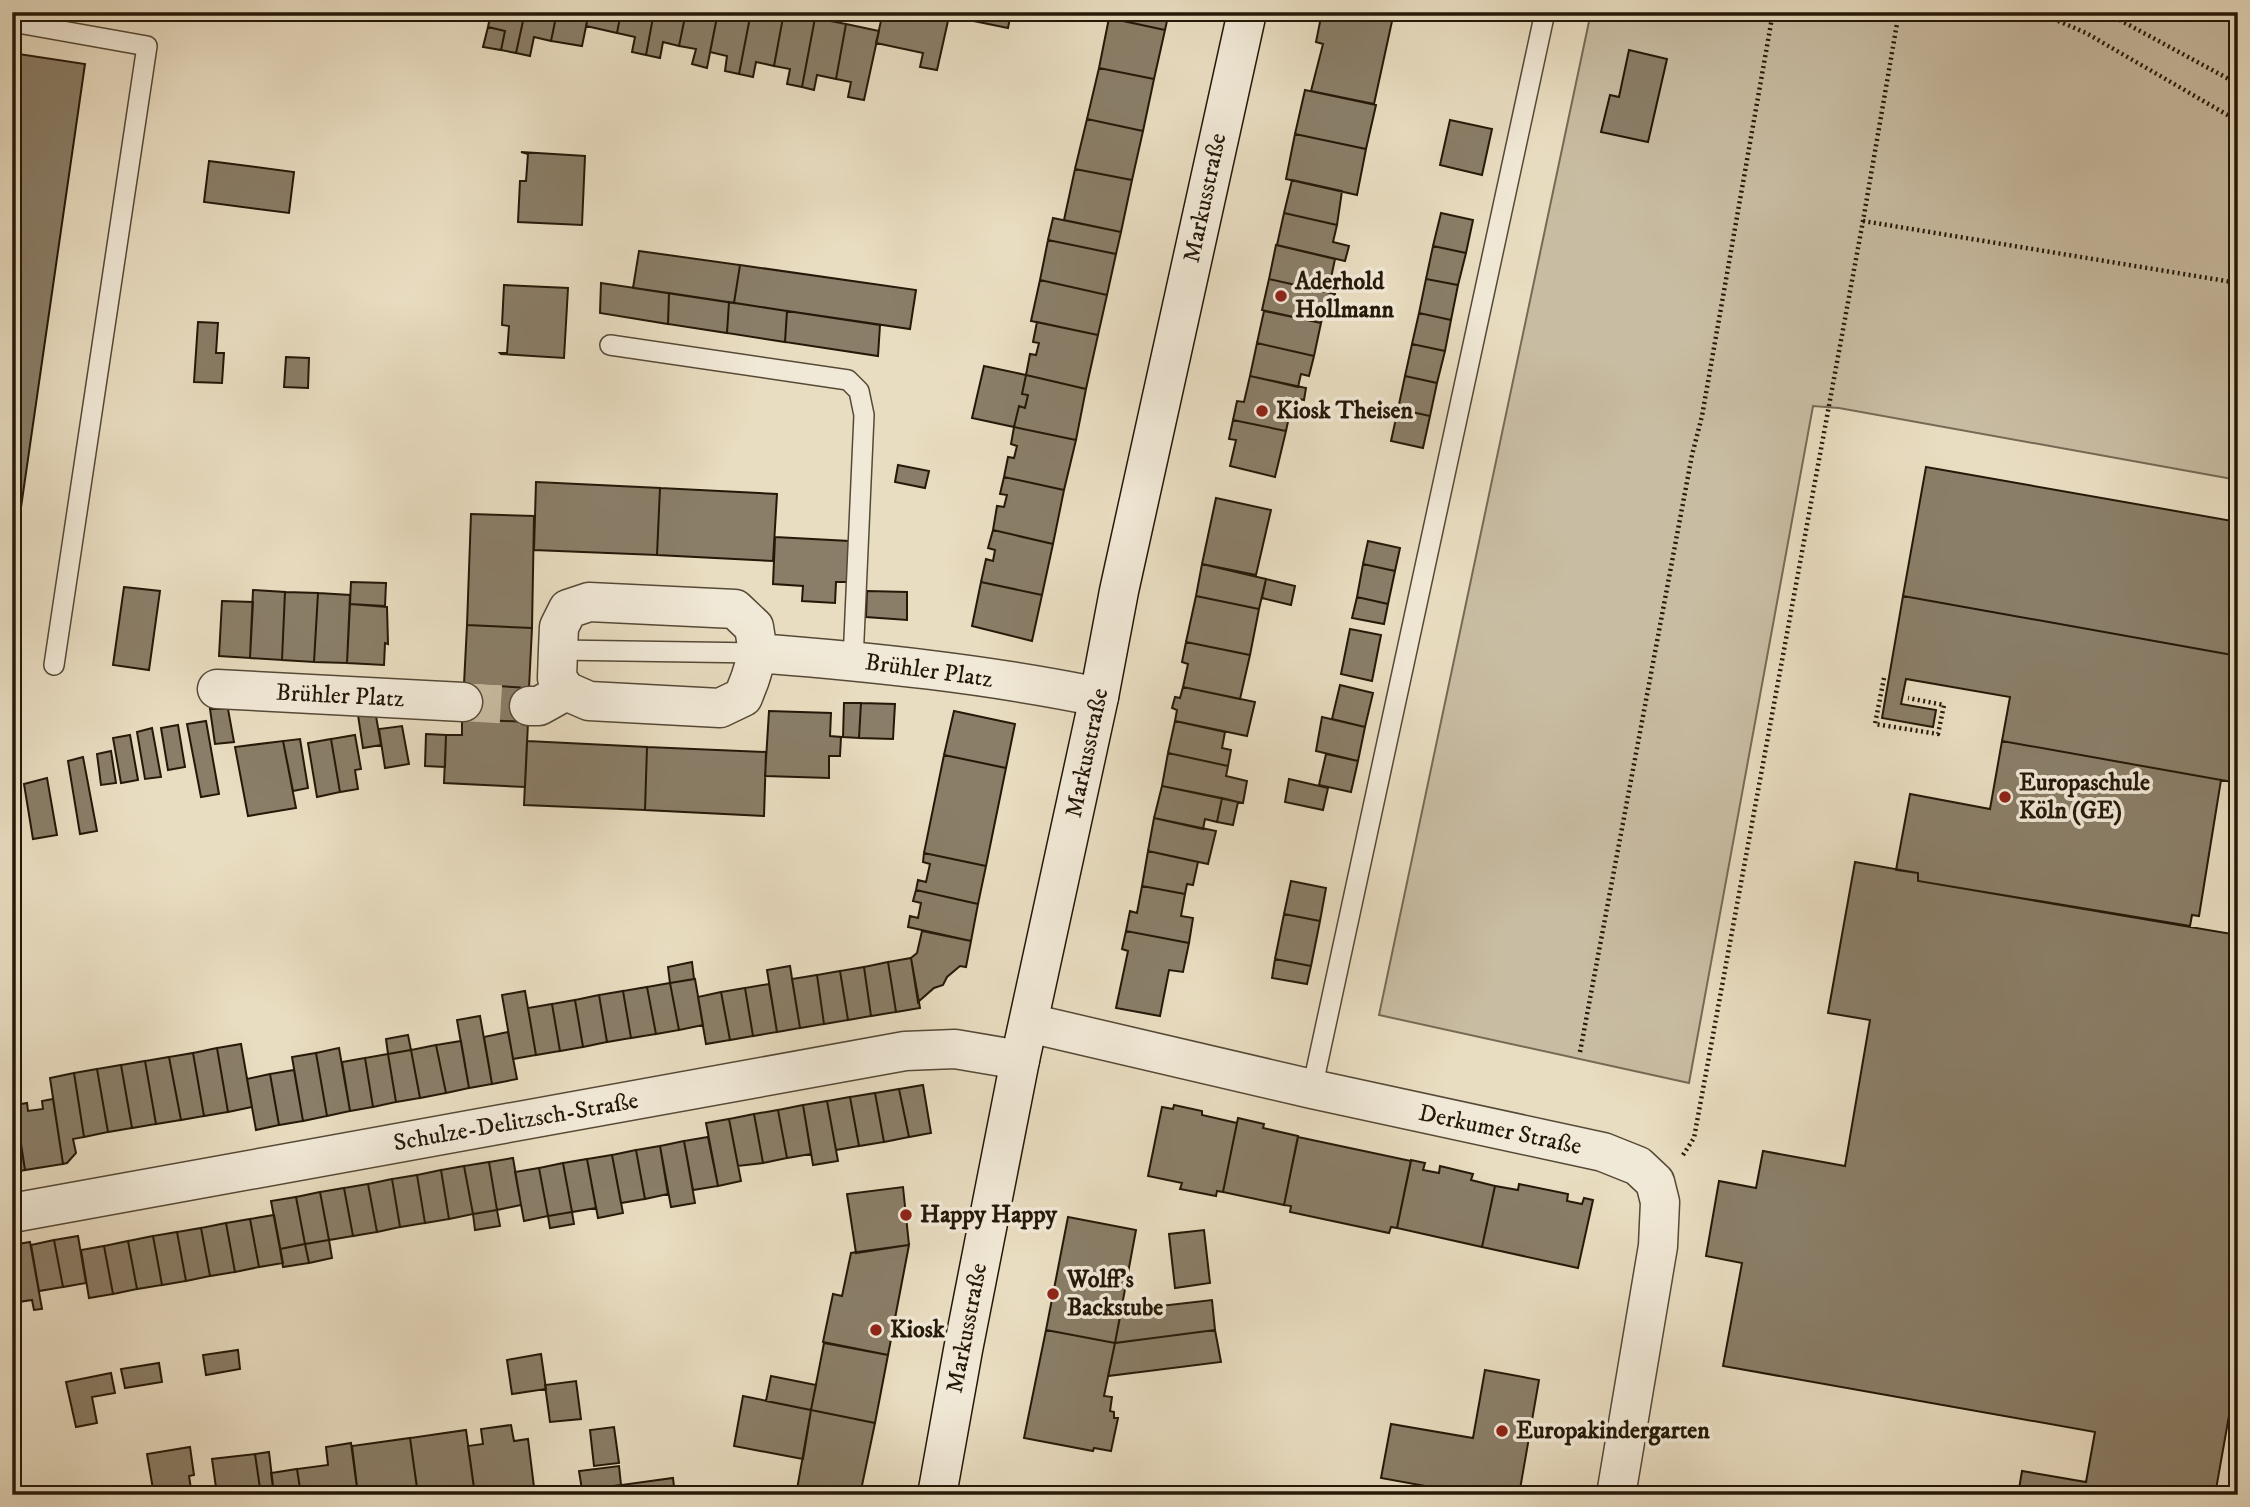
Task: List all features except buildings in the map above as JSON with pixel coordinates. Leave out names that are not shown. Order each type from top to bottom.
[{"type":"street","name":"Markusstraße","points":[[937,1495],[962,1350],[1020,1060],[1099,697],[1119,591],[1247,12]]},
{"type":"street","points":[[589,602],[735,609],[754,627],[758,653],[743,697],[720,708],[589,701],[566,691],[557,678],[558,627],[568,609],[589,602]]},
{"type":"street","name":"Brühler Platz","points":[[758,653],[853,661],[1054,688],[1099,697]]},
{"type":"street","name":"Brühler Platz","points":[[217,689],[463,702]]},
{"type":"street","points":[[529,706],[539,706],[566,691]]},
{"type":"street","name":"Derkumer Straße","points":[[1029,1023],[1312,1089],[1603,1152],[1638,1166],[1655,1182]]},
{"type":"street","name":"Schulze-Delitzsch-Straße","points":[[12,1213],[905,1051],[956,1049],[1020,1060]]},
{"type":"street","points":[[1616,1495],[1658,1246],[1660,1202],[1655,1182]]},
{"type":"lane","points":[[1312,1089],[1545,12]]},
{"type":"lane","points":[[12,22],[147,46],[54,665]]},
{"type":"lane","points":[[610,345],[848,380],[859,391],[864,415],[853,661]]},
{"type":"path","points":[[1580,1052],[1692,455],[1702,416],[1773,12]]},
{"type":"path","points":[[1655,1182],[1679,1162],[1694,1138],[1899,12]]},
{"type":"path","points":[[2038,12],[2086,33],[2238,121]]},
{"type":"path","points":[[2105,12],[2238,84]]},
{"type":"path","points":[[1863,221],[2238,284]]},
{"type":"path","points":[[1884,678],[1875,724],[1938,734],[1944,705],[1908,698]]},
{"type":"shaded area","points":[[1591,12],[2238,12],[2238,480],[1839,408],[1813,406],[1689,1083],[1379,1015]]},
{"type":"tunnel","points":[[463,702],[529,706]]},
{"type":"place","name":"Aderhold Hollmann","points":[[1281,296]]},
{"type":"place","name":"Kiosk Theisen","points":[[1262,411]]},
{"type":"place","name":"Europaschule Köln (GE)","points":[[2005,797]]},
{"type":"place","name":"Happy Happy","points":[[906,1215]]},
{"type":"place","name":"Wolff's Backstube","points":[[1053,1294]]},
{"type":"place","name":"Kiosk","points":[[876,1330]]},
{"type":"place","name":"Europakindergarten","points":[[1502,1431]]}]
